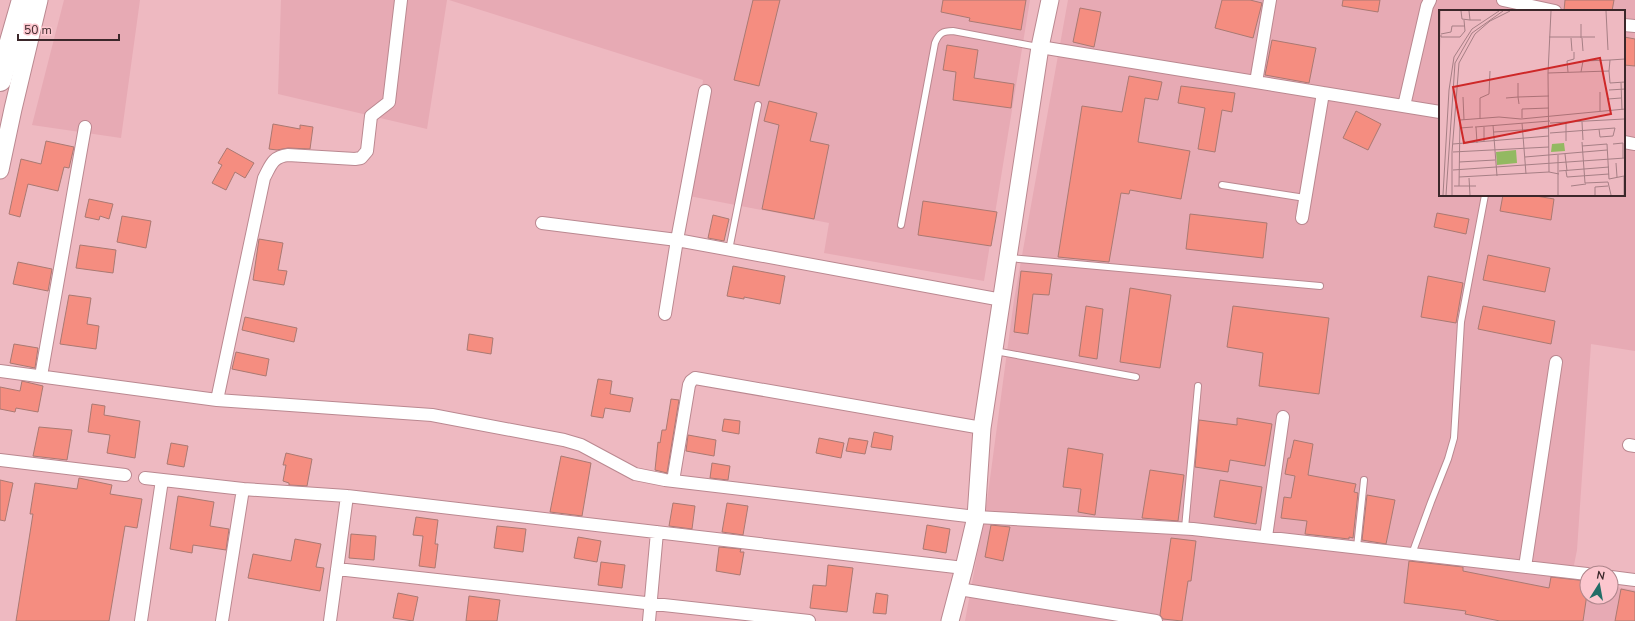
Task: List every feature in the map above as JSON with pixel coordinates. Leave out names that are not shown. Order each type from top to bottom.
[{"type":"highway","points":[[0,80],[23,0]]},
{"type":"street","points":[[0,170],[39,0]]},
{"type":"street","points":[[218,400],[264,178],[273,161],[278,156],[288,155],[355,159],[361,158],[367,151],[371,116],[388,102],[401,0]]},
{"type":"street","points":[[950,621],[976,517],[982,428],[1040,47],[1050,0]]},
{"type":"street","points":[[1256,82],[1270,0]]},
{"type":"street","points":[[1404,106],[1427,6],[1430,0]]},
{"type":"street","points":[[1504,0],[1550,10]]},
{"type":"street","points":[[1625,24],[1635,26]]},
{"type":"street","points":[[1040,47],[1439,112]]},
{"type":"street","points":[[665,314],[704,91]]},
{"type":"street","points":[[1302,218],[1322,93]]},
{"type":"street","points":[[41,376],[85,127]]},
{"type":"street","points":[[1625,142],[1635,144]]},
{"type":"street","points":[[542,223],[677,240],[1002,300]]},
{"type":"street","points":[[1525,567],[1556,362]]},
{"type":"street","points":[[0,371],[218,400],[432,415],[564,440],[581,445],[634,474],[673,481],[976,517],[1185,528],[1579,573]]},
{"type":"street","points":[[673,481],[689,385],[695,378],[982,428]]},
{"type":"street","points":[[1266,537],[1283,417]]},
{"type":"street","points":[[0,460],[125,475]]},
{"type":"street","points":[[145,478],[243,489],[347,496],[964,568]]},
{"type":"street","points":[[141,621],[162,480]]},
{"type":"street","points":[[222,621],[243,489]]},
{"type":"street","points":[[330,621],[347,496]]},
{"type":"street","points":[[649,621],[657,532]]},
{"type":"street","points":[[337,569],[809,621]]},
{"type":"street","points":[[1619,578],[1635,580]]},
{"type":"street","points":[[958,589],[1128,619],[1156,621]]},
{"type":"lane","points":[[901,225],[934,43],[938,35],[945,31],[953,31],[1040,47]]},
{"type":"lane","points":[[729,250],[758,105]]},
{"type":"lane","points":[[1222,185],[1305,198]]},
{"type":"lane","points":[[1412,554],[1430,502],[1448,459],[1454,438],[1461,322],[1486,196]]},
{"type":"lane","points":[[1008,258],[1320,286]]},
{"type":"lane","points":[[994,351],[1136,377]]},
{"type":"lane","points":[[1185,528],[1198,386]]},
{"type":"lane","points":[[1357,547],[1364,480]]},
{"type":"shaded area","points":[[64,0],[140,0],[121,138],[32,125]]},
{"type":"shaded area","points":[[281,0],[447,0],[427,129],[278,94]]},
{"type":"shaded area","points":[[449,0],[1030,0],[984,281],[824,253],[829,223],[689,196],[703,80]]},
{"type":"shaded area","points":[[1068,0],[1635,0],[1635,351],[1591,344],[1577,550],[1571,580],[1579,581],[1579,605],[1619,605],[1619,587],[1635,590],[1635,621],[965,621],[987,501],[1014,300]]},
{"type":"building","points":[[753,0],[780,0],[759,86],[734,80]]},
{"type":"building","points":[[943,0],[1026,0],[1021,30],[969,21],[970,18],[941,12]]},
{"type":"building","points":[[1222,0],[1250,0],[1262,3],[1253,38],[1215,28]]},
{"type":"building","points":[[1343,0],[1380,0],[1378,12],[1342,6]]},
{"type":"building","points":[[1565,0],[1614,0],[1612,10],[1564,10]]},
{"type":"building","points":[[1080,8],[1101,12],[1094,47],[1073,42]]},
{"type":"building","points":[[1625,37],[1635,39],[1635,66],[1625,65]]},
{"type":"building","points":[[1272,40],[1316,48],[1309,83],[1265,75]]},
{"type":"building","points":[[947,45],[978,50],[974,78],[1014,84],[1011,108],[953,100],[956,72],[943,70]]},
{"type":"building","points":[[1129,76],[1162,82],[1158,100],[1145,98],[1138,142],[1190,151],[1181,199],[1130,190],[1129,194],[1121,193],[1109,262],[1058,257],[1082,106],[1122,112]]},
{"type":"building","points":[[1181,86],[1235,93],[1232,112],[1222,110],[1215,152],[1198,149],[1205,108],[1178,103]]},
{"type":"building","points":[[769,101],[817,113],[810,141],[829,145],[814,219],[762,209],[779,125],[764,121]]},
{"type":"building","points":[[1356,111],[1381,124],[1368,150],[1343,138]]},
{"type":"building","points":[[273,124],[300,129],[300,125],[313,127],[310,149],[269,149]]},
{"type":"building","points":[[46,141],[74,147],[69,168],[64,167],[58,191],[28,184],[20,217],[9,214],[21,159],[41,164]]},
{"type":"building","points":[[227,148],[254,163],[245,178],[235,172],[226,190],[212,183],[222,165],[218,163]]},
{"type":"building","points":[[1503,196],[1536,196],[1554,199],[1551,220],[1500,211]]},
{"type":"building","points":[[89,199],[113,204],[109,219],[100,216],[99,220],[85,217]]},
{"type":"building","points":[[923,201],[997,212],[991,246],[918,235]]},
{"type":"building","points":[[1437,213],[1469,219],[1466,234],[1434,227]]},
{"type":"building","points":[[1190,214],[1267,223],[1263,258],[1186,249]]},
{"type":"building","points":[[713,215],[729,219],[724,241],[708,238]]},
{"type":"building","points":[[122,216],[151,221],[146,248],[117,242]]},
{"type":"building","points":[[259,239],[283,243],[278,270],[287,271],[284,285],[253,280]]},
{"type":"building","points":[[80,245],[116,250],[113,273],[76,268]]},
{"type":"building","points":[[1488,255],[1550,268],[1545,292],[1483,280]]},
{"type":"building","points":[[18,262],[52,269],[48,291],[13,284]]},
{"type":"building","points":[[733,266],[785,276],[780,304],[744,297],[744,299],[727,296]]},
{"type":"building","points":[[1021,271],[1052,274],[1049,295],[1033,294],[1028,334],[1014,332]]},
{"type":"building","points":[[1428,276],[1463,283],[1456,323],[1421,317]]},
{"type":"building","points":[[1130,288],[1171,295],[1160,368],[1120,362]]},
{"type":"building","points":[[69,295],[91,298],[87,324],[99,326],[96,349],[60,344]]},
{"type":"building","points":[[1086,306],[1103,309],[1097,359],[1079,356]]},
{"type":"building","points":[[1233,306],[1329,318],[1319,394],[1259,386],[1263,353],[1227,347]]},
{"type":"building","points":[[1483,306],[1555,321],[1551,344],[1478,329]]},
{"type":"building","points":[[245,317],[297,328],[294,342],[242,330]]},
{"type":"building","points":[[469,334],[493,338],[491,354],[467,350]]},
{"type":"building","points":[[14,344],[38,348],[35,368],[10,363]]},
{"type":"building","points":[[236,352],[269,359],[266,376],[232,369]]},
{"type":"building","points":[[598,379],[612,381],[610,394],[633,398],[630,412],[605,408],[603,418],[591,416]]},
{"type":"building","points":[[22,381],[43,386],[38,412],[16,408],[15,412],[0,409],[0,387],[20,391]]},
{"type":"building","points":[[671,399],[679,400],[667,473],[655,470],[658,442],[660,443],[662,430],[666,430]]},
{"type":"building","points":[[92,404],[105,406],[104,415],[140,421],[135,458],[107,453],[110,435],[88,432]]},
{"type":"building","points":[[1237,418],[1272,424],[1265,466],[1230,460],[1228,472],[1195,467],[1199,420],[1237,425]]},
{"type":"building","points":[[724,419],[740,421],[739,434],[722,431]]},
{"type":"building","points":[[39,427],[72,430],[67,460],[33,456]]},
{"type":"building","points":[[874,432],[893,436],[891,450],[871,447]]},
{"type":"building","points":[[688,435],[716,440],[714,456],[686,451]]},
{"type":"building","points":[[819,438],[844,443],[841,458],[816,453]]},
{"type":"building","points":[[849,438],[868,441],[865,454],[846,451]]},
{"type":"building","points":[[1294,440],[1313,444],[1308,475],[1356,484],[1354,492],[1358,493],[1353,538],[1349,537],[1349,539],[1305,534],[1307,521],[1281,518],[1284,497],[1291,498],[1295,476],[1285,474]]},
{"type":"building","points":[[171,443],[188,446],[184,467],[167,464]]},
{"type":"building","points":[[1068,448],[1103,454],[1095,515],[1078,512],[1081,489],[1063,487]]},
{"type":"building","points":[[286,453],[312,459],[307,486],[289,485],[289,483],[283,481],[286,465],[283,465]]},
{"type":"building","points":[[561,456],[591,463],[582,516],[550,512]]},
{"type":"building","points":[[712,463],[730,466],[728,480],[710,478]]},
{"type":"building","points":[[1150,470],[1184,475],[1178,521],[1142,518]]},
{"type":"building","points":[[79,478],[112,485],[110,494],[142,499],[137,528],[125,526],[109,621],[16,621],[33,514],[30,514],[35,483],[77,489]]},
{"type":"building","points":[[0,480],[13,483],[5,521],[0,520]]},
{"type":"building","points":[[1220,480],[1262,487],[1256,524],[1214,517]]},
{"type":"building","points":[[1367,495],[1395,500],[1386,544],[1362,540]]},
{"type":"building","points":[[178,496],[214,502],[210,526],[229,529],[226,550],[193,545],[192,553],[170,549]]},
{"type":"building","points":[[673,503],[695,506],[692,529],[669,526]]},
{"type":"building","points":[[727,503],[748,506],[743,535],[722,532]]},
{"type":"building","points":[[416,517],[438,520],[435,544],[438,544],[435,568],[419,566],[423,536],[413,535]]},
{"type":"building","points":[[927,525],[950,529],[946,553],[923,549]]},
{"type":"building","points":[[991,525],[1010,527],[1003,561],[985,557]]},
{"type":"building","points":[[497,526],[526,529],[523,552],[494,548]]},
{"type":"building","points":[[351,534],[376,536],[374,560],[349,558]]},
{"type":"building","points":[[578,537],[601,541],[597,562],[574,558]]},
{"type":"building","points":[[1171,538],[1196,541],[1191,581],[1188,581],[1182,621],[1163,619],[1160,615]]},
{"type":"building","points":[[295,539],[321,544],[316,567],[324,568],[320,591],[248,578],[253,554],[291,561]]},
{"type":"building","points":[[719,547],[741,549],[740,552],[744,552],[740,575],[716,571]]},
{"type":"building","points":[[1409,561],[1463,567],[1463,571],[1549,588],[1551,577],[1579,580],[1579,605],[1585,605],[1583,621],[1500,621],[1465,614],[1466,611],[1404,603]]},
{"type":"building","points":[[601,562],[625,565],[622,588],[598,585]]},
{"type":"building","points":[[828,565],[853,568],[847,612],[810,608],[813,585],[826,586]]},
{"type":"building","points":[[1621,589],[1635,592],[1635,621],[1615,621]]},
{"type":"building","points":[[398,593],[418,597],[413,621],[393,618]]},
{"type":"building","points":[[876,593],[888,595],[886,614],[873,613]]},
{"type":"building","points":[[469,596],[500,600],[497,621],[466,621]]}]
